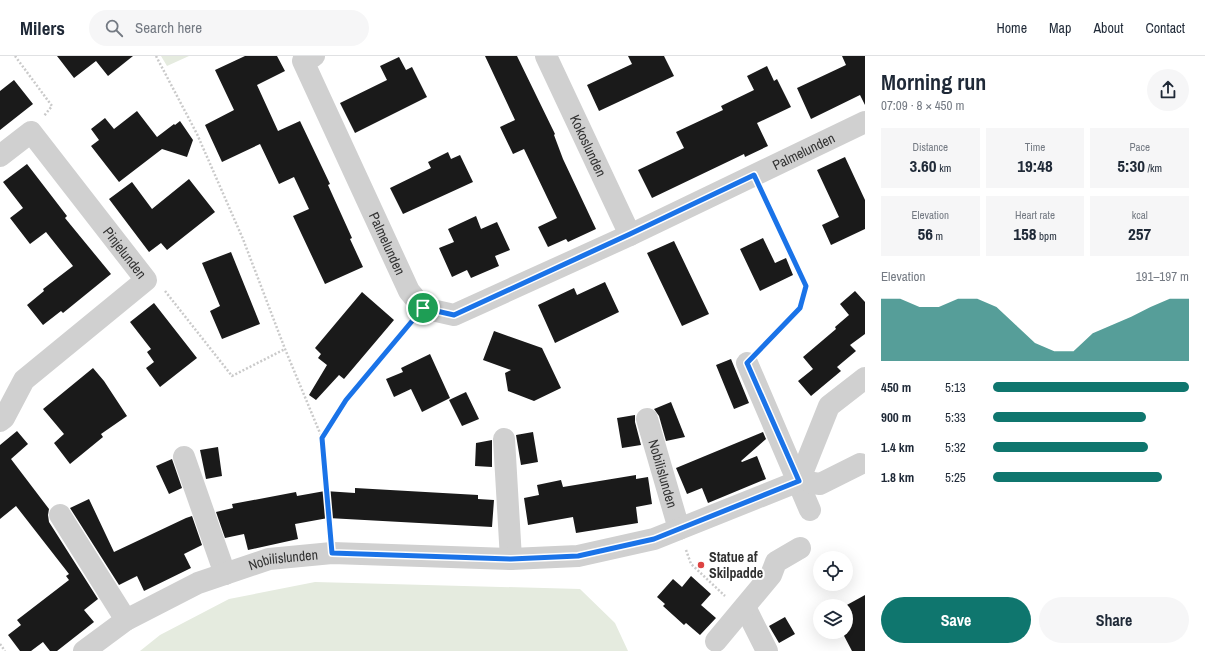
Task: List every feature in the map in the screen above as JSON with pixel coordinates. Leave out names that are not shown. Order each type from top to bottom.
[{"type":"street","name":"Kokoslunden","points":[[546,56],[630,234]]},
{"type":"street","name":"Palmelunden","points":[[309,59],[409,291],[423,308],[454,315],[630,234],[865,122]]},
{"type":"street","points":[[0,156],[31,132]]},
{"type":"street","name":"Pinjelunden","points":[[0,421],[4,418],[24,380],[146,280],[31,132]]},
{"type":"street","points":[[747,363],[799,481],[810,510]]},
{"type":"street","points":[[799,481],[830,406],[865,378]]},
{"type":"street","name":"Nobilislunden","points":[[647,419],[679,529]]},
{"type":"street","points":[[504,439],[511,559]]},
{"type":"street","points":[[184,457],[225,574]]},
{"type":"street","name":"Nobilislunden","points":[[84,651],[126,620],[198,583],[269,559],[332,553],[511,559],[578,556],[654,539],[799,481],[820,484],[860,464]]},
{"type":"street","points":[[60,515],[126,620]]},
{"type":"street","points":[[716,641],[771,575],[776,562],[800,548]]},
{"type":"street","points":[[745,607],[767,651]]},
{"type":"path","points":[[15,56],[52,106],[31,132]]},
{"type":"path","points":[[156,56],[197,134],[243,239],[285,349],[322,438],[332,553]]},
{"type":"path","points":[[747,363],[800,308],[806,286],[754,175]]},
{"type":"path","points":[[146,280],[160,285],[232,376],[285,349]]},
{"type":"path","points":[[322,438],[346,400],[423,308]]},
{"type":"path","points":[[679,529],[691,564],[732,604],[745,607]]},
{"type":"path","points":[[0,644],[5,651]]},
{"type":"shaded area","points":[[161,56],[189,56],[167,66]]},
{"type":"shaded area","points":[[315,582],[580,589],[615,623],[628,651],[140,651],[160,635],[229,599]]},
{"type":"building","points":[[57,56],[133,56],[108,76],[96,61],[74,78]]},
{"type":"building","points":[[245,56],[277,56],[285,71],[257,85],[278,131],[300,121],[330,184],[328,185],[352,238],[350,239],[363,267],[325,284],[293,216],[309,209],[294,177],[279,184],[260,144],[222,162],[205,125],[234,110],[215,70]]},
{"type":"building","points":[[485,56],[517,56],[555,134],[554,135],[563,159],[596,229],[568,242],[566,239],[548,247],[538,227],[557,218],[524,149],[513,154],[500,127],[515,120]]},
{"type":"building","points":[[628,56],[664,56],[674,76],[599,111],[587,85],[632,64]]},
{"type":"building","points":[[842,56],[865,56],[865,105],[860,95],[811,119],[797,88],[846,65]]},
{"type":"building","points":[[399,57],[406,70],[412,67],[427,97],[355,133],[340,103],[387,80],[380,66]]},
{"type":"building","points":[[767,66],[774,81],[777,79],[791,107],[757,123],[768,146],[745,157],[744,154],[652,198],[638,170],[684,148],[676,132],[723,110],[721,106],[754,90],[747,76]]},
{"type":"building","points":[[14,80],[33,104],[0,130],[0,91]]},
{"type":"building","points":[[137,111],[157,137],[180,121],[193,140],[187,157],[162,149],[119,182],[91,146],[99,140],[91,129],[105,118],[114,129]]},
{"type":"building","points":[[448,152],[451,159],[460,155],[473,182],[403,214],[390,188],[431,168],[428,162]]},
{"type":"building","points":[[845,157],[865,200],[865,229],[831,245],[822,225],[839,217],[817,170]]},
{"type":"building","points":[[27,164],[67,216],[65,218],[111,274],[63,313],[61,311],[43,325],[27,305],[44,291],[43,289],[73,266],[46,232],[30,244],[10,218],[23,208],[3,182]]},
{"type":"building","points":[[189,179],[215,212],[167,250],[161,243],[149,252],[109,199],[132,182],[152,209]]},
{"type":"building","points":[[476,216],[481,229],[497,222],[510,250],[495,256],[499,266],[471,278],[467,270],[452,277],[439,248],[454,242],[448,229]]},
{"type":"building","points":[[763,238],[775,263],[786,258],[793,275],[760,291],[740,249]]},
{"type":"building","points":[[674,241],[709,314],[682,326],[647,253]]},
{"type":"building","points":[[231,252],[260,324],[222,339],[210,311],[220,306],[202,263]]},
{"type":"building","points":[[605,282],[619,312],[555,343],[538,305],[574,288],[577,295]]},
{"type":"building","points":[[855,291],[865,302],[865,334],[850,345],[856,351],[837,367],[841,371],[811,396],[798,381],[813,369],[803,357],[836,329],[835,327],[849,315],[840,304]]},
{"type":"building","points":[[362,292],[394,320],[344,379],[339,375],[316,400],[309,395],[327,365],[318,358],[321,354],[315,348]]},
{"type":"building","points":[[154,303],[197,358],[160,387],[146,368],[154,362],[147,352],[151,349],[130,322]]},
{"type":"building","points":[[494,331],[542,348],[561,388],[534,401],[508,391],[505,373],[511,370],[483,360]]},
{"type":"building","points":[[430,354],[450,398],[422,412],[411,389],[394,397],[386,379],[403,372],[401,368]]},
{"type":"building","points":[[731,359],[749,403],[734,409],[716,365]]},
{"type":"building","points":[[93,368],[104,381],[127,416],[101,434],[103,437],[70,464],[54,443],[64,434],[43,409]]},
{"type":"building","points":[[466,392],[479,419],[462,426],[449,400]]},
{"type":"building","points":[[671,402],[685,437],[666,441],[659,416],[654,409]]},
{"type":"building","points":[[635,415],[635,422],[641,445],[622,448],[617,418]]},
{"type":"building","points":[[17,431],[28,444],[11,459],[49,509],[49,522],[98,599],[84,610],[94,622],[57,651],[50,651],[43,642],[31,651],[20,651],[8,635],[21,625],[17,620],[69,580],[66,576],[69,574],[16,506],[0,519],[0,445]]},
{"type":"building","points":[[533,432],[538,462],[521,465],[516,435]]},
{"type":"building","points":[[763,432],[766,439],[741,461],[742,462],[757,456],[766,479],[708,503],[702,488],[687,494],[676,468]]},
{"type":"building","points":[[492,440],[492,467],[475,466],[476,443]]},
{"type":"building","points":[[218,447],[222,476],[206,479],[200,450]]},
{"type":"building","points":[[172,459],[182,488],[169,494],[156,466]]},
{"type":"building","points":[[636,475],[636,479],[648,477],[652,504],[636,507],[638,523],[576,533],[573,517],[528,525],[524,498],[539,495],[537,485],[561,480],[563,487]]},
{"type":"building","points":[[355,488],[478,495],[478,499],[494,500],[492,527],[328,518],[295,524],[298,539],[248,550],[244,534],[225,538],[216,512],[233,508],[232,504],[296,492],[297,496],[325,491],[355,493]]},
{"type":"building","points":[[89,499],[114,552],[192,516],[202,545],[184,554],[191,568],[144,591],[137,576],[119,585],[70,508]]},
{"type":"building","points":[[691,576],[711,594],[701,605],[716,618],[700,635],[686,623],[684,625],[663,606],[665,604],[657,597],[673,579],[682,587]]},
{"type":"building","points":[[865,595],[865,651],[852,651],[846,639],[853,639],[853,602]]},
{"type":"building","points":[[785,617],[795,634],[779,643],[769,626]]},
{"type":"place","name":"Statue af Skilpadde","points":[[701,565]]},
{"type":"route","points":[[754,175],[806,286],[800,308],[747,363],[799,481],[654,539],[578,556],[511,559],[332,553],[322,438],[346,400],[423,308],[454,315],[754,175]]}]
